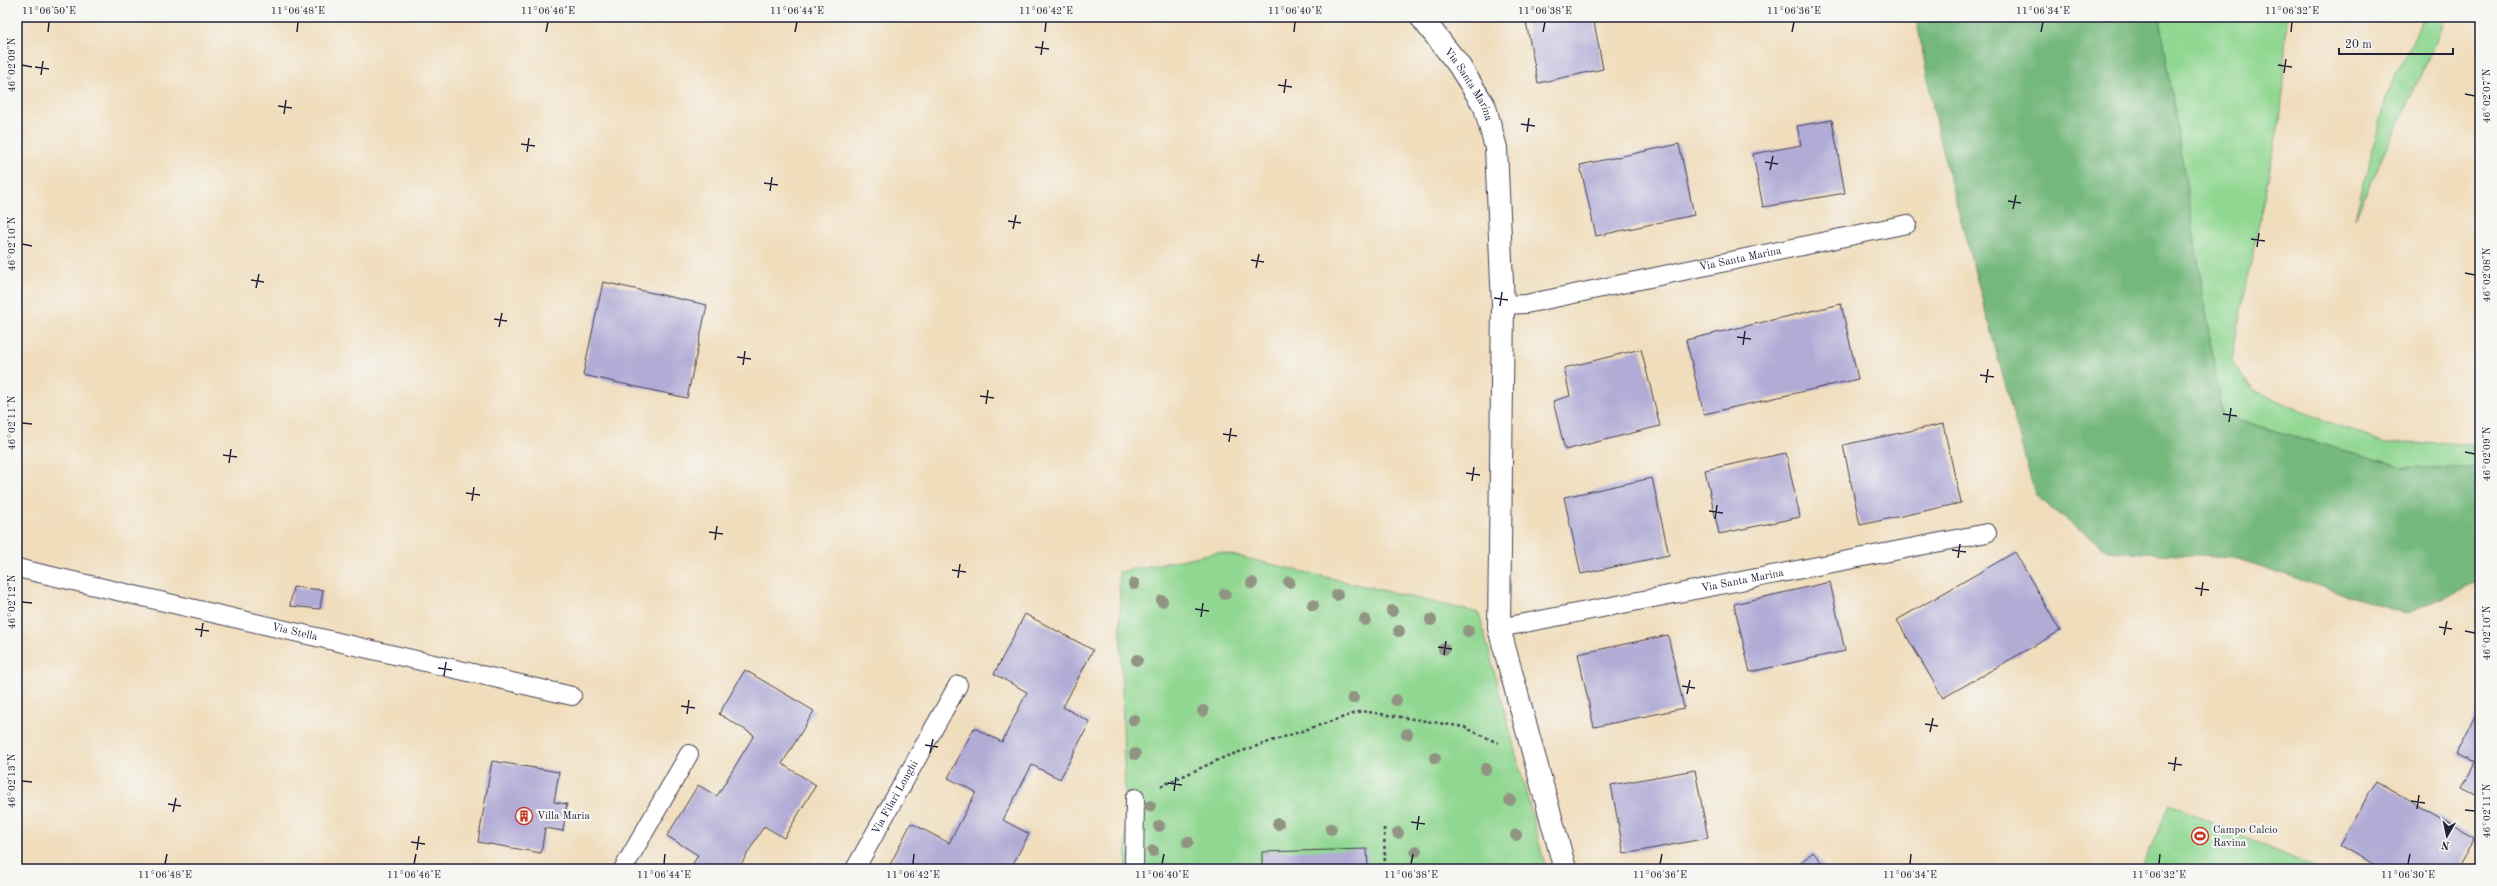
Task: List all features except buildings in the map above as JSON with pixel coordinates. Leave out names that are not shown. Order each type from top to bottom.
[{"type":"street","name":"Via Santa Marina","points":[[1421,17],[1458,64],[1485,107],[1496,148],[1503,305],[1499,628],[1565,869]]},
{"type":"lane","name":"Via Santa Marina","points":[[1503,305],[1526,304],[1907,224]]},
{"type":"lane","name":"Via Santa Marina","points":[[1499,628],[1987,533]]},
{"type":"lane","name":"Via Stella","points":[[17,568],[572,696]]},
{"type":"lane","name":"Via Filari Longhi","points":[[855,869],[958,685]]},
{"type":"lane","points":[[623,869],[689,754]]},
{"type":"lane","points":[[1134,869],[1135,798]]},
{"type":"path","points":[[1135,798],[1227,756],[1362,711],[1464,727],[1498,744],[1501,751]]},
{"type":"path","points":[[1384,828],[1385,869]]},
{"type":"green space","points":[[1916,17],[2160,17],[2222,416],[2403,467],[2480,469],[2480,581],[2405,614],[2235,558],[2108,551],[2035,495],[1939,139]]},
{"type":"green space","points":[[2160,17],[2287,17],[2281,114],[2231,361],[2253,390],[2310,415],[2384,443],[2480,444],[2480,469],[2403,467],[2222,416]]},
{"type":"green space","points":[[2424,17],[2447,17],[2355,218],[2386,95]]},
{"type":"green space","points":[[1219,552],[1479,613],[1546,869],[1127,869],[1119,572]]},
{"type":"green space","name":"Campo Calcio Ravina","points":[[2170,804],[2318,869],[2141,869]]},
{"type":"place","name":"Villa Maria","points":[[524,816]]},
{"type":"place","name":"Campo Calcio Ravina","points":[[2200,836]]}]
